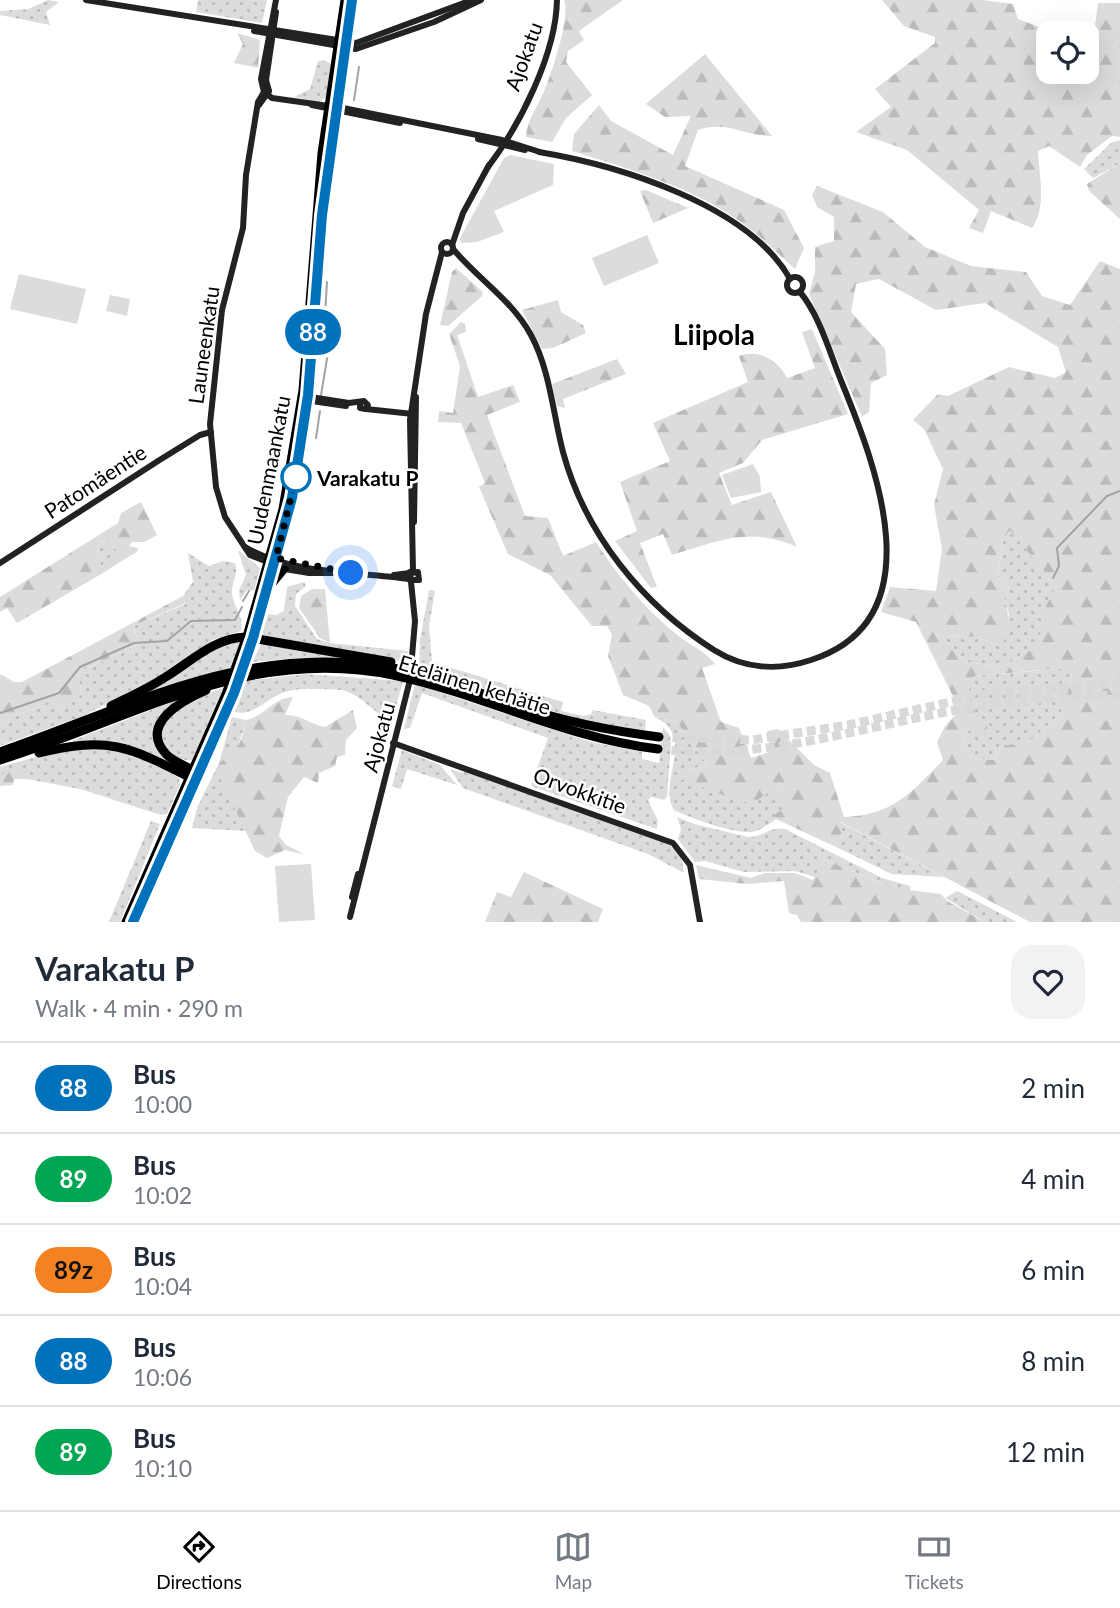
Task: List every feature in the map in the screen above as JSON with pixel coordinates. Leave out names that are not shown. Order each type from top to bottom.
[{"type":"highway","points":[[0,751],[85,718],[135,694],[217,642],[249,638],[299,649],[381,659],[498,699]]},
{"type":"highway","name":"Eteläinen kehätie","points":[[0,751],[194,681],[277,663],[343,662],[398,669],[575,723],[659,737]]},
{"type":"highway","name":"Eteläinen kehätie","points":[[0,761],[199,687],[239,676],[289,669],[330,668],[398,677],[580,735],[658,749]]},
{"type":"highway","points":[[193,775],[161,747],[158,729],[166,713],[186,699],[211,688],[289,669]]},
{"type":"highway","points":[[0,761],[68,746],[107,744],[144,753],[193,775]]},
{"type":"main road","name":"Uudenmaankatu","points":[[341,45],[344,0]]},
{"type":"main road","name":"Uudenmaankatu","points":[[125,922],[230,694],[292,498],[308,398],[331,108],[341,45],[352,0]]},
{"type":"main road","name":"Uudenmaankatu","points":[[249,638],[264,599],[271,561]]},
{"type":"main road","points":[[264,599],[285,569]]},
{"type":"main road","name":"Uudenmaankatu","points":[[133,922],[193,775]]},
{"type":"street","points":[[86,0],[341,45],[381,42],[481,0]]},
{"type":"street","name":"Launeenkatu","points":[[271,561],[250,555],[240,544],[220,503],[211,432],[222,310],[243,228],[246,175],[258,106],[267,93],[266,80],[276,0]]},
{"type":"street","points":[[341,45],[366,42],[472,0]]},
{"type":"street","name":"Ajokatu","points":[[349,920],[353,890],[370,843],[408,689],[413,658],[412,530],[416,510],[413,412],[426,314],[454,232],[515,121],[546,55],[557,0]]},
{"type":"street","points":[[267,93],[614,168],[669,188],[736,225],[769,253],[790,279],[801,280],[800,292],[819,329],[866,443],[878,480],[885,523],[886,571],[879,596],[866,620],[834,650],[788,666],[766,668],[744,663],[716,651],[684,629],[647,595],[611,553],[582,502],[563,454],[543,369],[531,335],[507,301],[464,260],[449,251]]},
{"type":"street","name":"Ajokatu","points":[[449,251],[440,246],[454,232]]},
{"type":"street","points":[[790,279],[788,289],[793,293],[800,292]]},
{"type":"street","points":[[308,398],[413,412]]},
{"type":"street","name":"Patomäentie","points":[[0,564],[190,441],[211,432]]},
{"type":"street","points":[[271,561],[285,569],[309,573],[413,576]]},
{"type":"street","points":[[271,561],[338,573]]},
{"type":"street","name":"Orvokkitie","points":[[393,743],[673,843],[690,865],[700,922]]},
{"type":"green space","points":[[48,0],[59,2],[46,12],[50,25],[0,15],[0,11],[28,9]]},
{"type":"green space","points":[[198,0],[267,0],[262,23],[196,12]]},
{"type":"green space","points":[[564,0],[623,0],[579,31],[584,40],[568,51],[566,62],[592,95],[566,118],[552,142],[526,137],[528,124],[542,97],[560,44],[565,18]]},
{"type":"green space","points":[[882,0],[982,0],[1013,4],[1018,19],[1036,26],[1036,84],[1099,84],[1099,21],[1096,21],[1098,3],[1120,3],[1120,137],[1112,136],[1087,155],[1080,167],[1049,146],[1038,151],[1041,201],[1037,220],[1032,228],[991,211],[983,233],[969,228],[979,210],[907,150],[856,132],[891,107],[875,89],[935,43],[935,37],[904,26]]},
{"type":"green space","points":[[237,33],[260,40],[258,68],[234,63],[243,44]]},
{"type":"green space","points":[[705,54],[772,136],[717,127],[698,130],[685,166],[784,210],[804,248],[795,269],[762,238],[710,203],[665,182],[572,151],[574,134],[599,105],[611,121],[673,155],[691,116],[665,117],[646,104]]},
{"type":"green space","points":[[324,60],[331,64],[326,97],[319,102],[294,97],[310,89],[318,61]]},
{"type":"green space","points":[[1120,140],[1120,163],[1093,178],[1084,169],[1111,143]]},
{"type":"green space","points":[[510,155],[554,164],[553,185],[494,211],[504,232],[477,242],[461,243],[460,238],[504,158]]},
{"type":"green space","points":[[1120,163],[1120,219],[1089,191],[1087,184]]},
{"type":"green space","points":[[817,186],[883,212],[925,247],[971,266],[1026,272],[1042,296],[1070,305],[1100,261],[1120,269],[1120,922],[1030,922],[840,822],[842,833],[836,847],[776,819],[775,814],[783,809],[776,802],[780,796],[778,789],[773,788],[756,802],[741,802],[681,779],[688,769],[708,766],[677,722],[654,716],[649,706],[623,695],[608,656],[612,635],[607,626],[592,626],[550,575],[508,554],[479,487],[485,483],[461,423],[438,422],[439,411],[453,413],[460,366],[449,334],[461,322],[465,324],[466,332],[457,335],[478,397],[513,385],[520,402],[487,415],[525,516],[548,518],[563,556],[596,542],[645,605],[715,664],[702,668],[721,722],[739,728],[751,758],[772,751],[767,731],[778,729],[814,765],[830,773],[844,817],[876,812],[900,800],[943,760],[937,742],[945,726],[960,710],[916,622],[881,612],[890,587],[936,591],[942,549],[934,505],[943,469],[924,429],[913,420],[938,394],[948,396],[1009,367],[1055,378],[1066,372],[1058,347],[985,303],[936,310],[879,279],[856,284],[851,312],[885,349],[887,375],[871,383],[869,412],[862,417],[809,294],[815,272],[815,247],[834,241],[834,217],[817,207],[812,195]],"holes":[[[1010,530],[1056,586],[1045,608],[1041,632],[1029,651],[1003,667],[966,662],[943,638],[977,637],[1002,647],[1008,618],[1004,600],[1009,587],[998,577],[1003,538]],[[1066,668],[1072,674],[1065,704],[1058,717],[1025,745],[1003,745],[994,760],[976,759],[966,755],[964,732],[975,729],[984,733],[988,727],[969,698],[974,676]]]},
{"type":"green space","points":[[646,190],[688,208],[653,223],[640,191]]},
{"type":"green space","points":[[647,235],[659,263],[604,286],[592,258]]},
{"type":"green space","points":[[456,268],[483,292],[482,296],[448,326],[440,325],[452,272]]},
{"type":"green space","points":[[19,274],[86,289],[77,324],[10,309]]},
{"type":"green space","points":[[110,295],[130,299],[127,316],[106,311]]},
{"type":"green space","points":[[558,300],[561,312],[583,325],[586,333],[553,348],[542,349],[522,310]]},
{"type":"green space","points":[[812,329],[848,414],[762,440],[743,463],[719,473],[732,505],[771,492],[797,547],[765,537],[749,537],[720,541],[672,555],[663,534],[640,543],[657,587],[651,588],[615,541],[637,531],[620,482],[670,461],[653,423],[748,382],[739,356],[761,355],[779,366],[787,378],[815,368],[802,332]]},
{"type":"green space","points":[[617,359],[626,374],[563,399],[565,408],[557,406],[552,384]]},
{"type":"green space","points":[[753,464],[760,477],[761,492],[731,498],[722,475]]},
{"type":"green space","points":[[141,502],[157,535],[144,542],[132,542],[129,546],[138,548],[137,552],[115,565],[113,558],[116,549],[99,541],[97,549],[103,573],[17,623],[7,608],[0,612],[0,597],[118,523],[121,513]]},
{"type":"green space","points":[[1010,529],[1056,586],[1045,608],[1042,632],[1029,651],[1003,667],[966,662],[943,638],[945,636],[977,637],[1002,647],[1009,613],[1004,600],[1009,587],[998,577],[1003,538]]},
{"type":"green space","points":[[98,541],[108,543],[116,549],[115,565],[103,573],[97,549]]},
{"type":"green space","points":[[238,550],[260,568],[254,591],[247,590],[240,600],[239,590],[246,575]]},
{"type":"green space","points":[[188,553],[209,566],[223,561],[235,563],[232,592],[241,621],[241,631],[213,640],[177,667],[83,716],[0,746],[0,725],[16,715],[53,703],[59,706],[82,694],[78,674],[81,671],[139,644],[133,626],[186,604],[183,596],[193,582]]},
{"type":"green space","points":[[304,582],[306,586],[296,594],[295,606],[317,639],[330,643],[408,651],[407,663],[262,635],[265,614],[276,615],[284,611],[287,587]]},
{"type":"green space","points":[[312,589],[325,589],[330,643],[320,638],[299,608],[301,596]]},
{"type":"green space","points":[[429,590],[435,591],[429,626],[432,662],[563,702],[561,711],[584,716],[591,714],[593,710],[646,720],[645,731],[580,720],[419,667],[420,640]]},
{"type":"green space","points":[[183,596],[186,603],[133,626],[139,644],[81,671],[78,674],[82,694],[77,700],[59,706],[53,703],[16,715],[0,725],[0,674],[14,682],[22,682]]},
{"type":"green space","points":[[240,642],[232,667],[143,694],[216,647]]},
{"type":"green space","points":[[262,643],[345,658],[252,662]]},
{"type":"green space","points":[[1067,668],[1072,674],[1065,704],[1058,717],[1025,745],[1003,745],[994,760],[976,759],[966,755],[964,732],[975,729],[967,689],[974,676]]},
{"type":"green space","points":[[306,674],[403,681],[392,721],[355,695],[328,689],[291,690],[248,712],[235,712],[246,681]]},
{"type":"green space","points":[[415,684],[591,742],[642,752],[642,759],[659,763],[663,727],[670,736],[671,743],[667,797],[664,800],[651,797],[648,800],[658,821],[657,829],[531,786],[548,738],[422,693],[410,728],[404,729]]},
{"type":"green space","points":[[223,688],[192,760],[173,755],[162,739],[162,728],[168,719],[189,703]]},
{"type":"green space","points":[[293,697],[285,715],[296,716],[325,727],[353,710],[357,728],[346,740],[345,755],[337,757],[335,766],[319,773],[318,783],[304,777],[288,797],[279,836],[286,845],[306,855],[285,850],[267,858],[255,851],[221,780],[219,763],[238,745],[245,720],[258,716],[279,701]]},
{"type":"green space","points":[[182,698],[158,717],[155,740],[186,772],[157,756],[132,747],[105,742],[72,741]]},
{"type":"green space","points":[[654,716],[677,722],[708,766],[688,769],[756,802],[773,788],[778,789],[783,809],[776,814],[776,819],[758,830],[743,832],[712,825],[674,810],[669,791],[674,738],[668,727]]},
{"type":"green space","points":[[232,717],[245,720],[237,751],[247,831],[192,828],[197,808],[219,763]]},
{"type":"green space","points":[[93,746],[137,754],[179,778],[180,785],[167,814],[161,815],[80,789],[0,774],[0,767],[60,750]]},
{"type":"green space","points":[[402,750],[440,765],[457,785],[407,769],[401,789],[392,786]]},
{"type":"green space","points":[[27,768],[28,779],[14,779],[13,785],[0,786],[0,774]]},
{"type":"green space","points":[[450,769],[463,773],[465,771],[664,841],[681,854],[684,873],[648,854],[463,788]]},
{"type":"green space","points":[[677,817],[694,824],[748,837],[775,829],[785,829],[882,878],[910,886],[910,891],[893,888],[823,859],[815,877],[795,871],[744,872],[705,861],[695,862],[678,839],[681,829]]},
{"type":"green space","points":[[151,821],[160,824],[120,922],[109,922]]},
{"type":"green space","points":[[839,822],[944,877],[892,874],[836,847],[842,833]]},
{"type":"green space","points":[[823,859],[893,888],[941,894],[947,901],[985,922],[801,922],[797,915],[789,913],[784,881],[747,884],[699,879],[696,865],[751,878],[765,873],[795,873],[813,880]]},
{"type":"green space","points":[[311,864],[315,920],[279,922],[275,866]]},
{"type":"green space","points":[[524,872],[603,909],[598,922],[485,922],[497,892],[511,897]]},
{"type":"green space","points":[[957,891],[1017,922],[985,922],[945,898]]},
{"type":"waterway","points":[[354,100],[359,67]]},
{"type":"waterway","points":[[321,395],[327,359],[324,331],[327,282]]},
{"type":"waterway","points":[[316,438],[320,411]]},
{"type":"waterway","points":[[1053,578],[1059,566],[1057,548],[1107,496],[1120,491]]},
{"type":"waterway","points":[[243,601],[249,591]]},
{"type":"waterway","points":[[0,713],[59,693],[80,667],[134,643],[167,641],[191,621],[235,620],[242,607]]},
{"type":"tunnel","points":[[659,737],[752,740],[848,725],[986,694],[1120,683]]},
{"type":"tunnel","points":[[658,749],[697,752],[770,747],[993,704],[1120,695]]},
{"type":"bus line","name":"88","points":[[133,922],[162,850],[234,693],[253,638],[292,498],[308,395],[322,215],[352,0]]},
{"type":"place","name":"Varakatu P","points":[[296,477]]},
{"type":"district","name":"Liipola","points":[[714,334]]},
{"type":"route","points":[[296,477],[276,558],[338,573],[351,573]]}]
